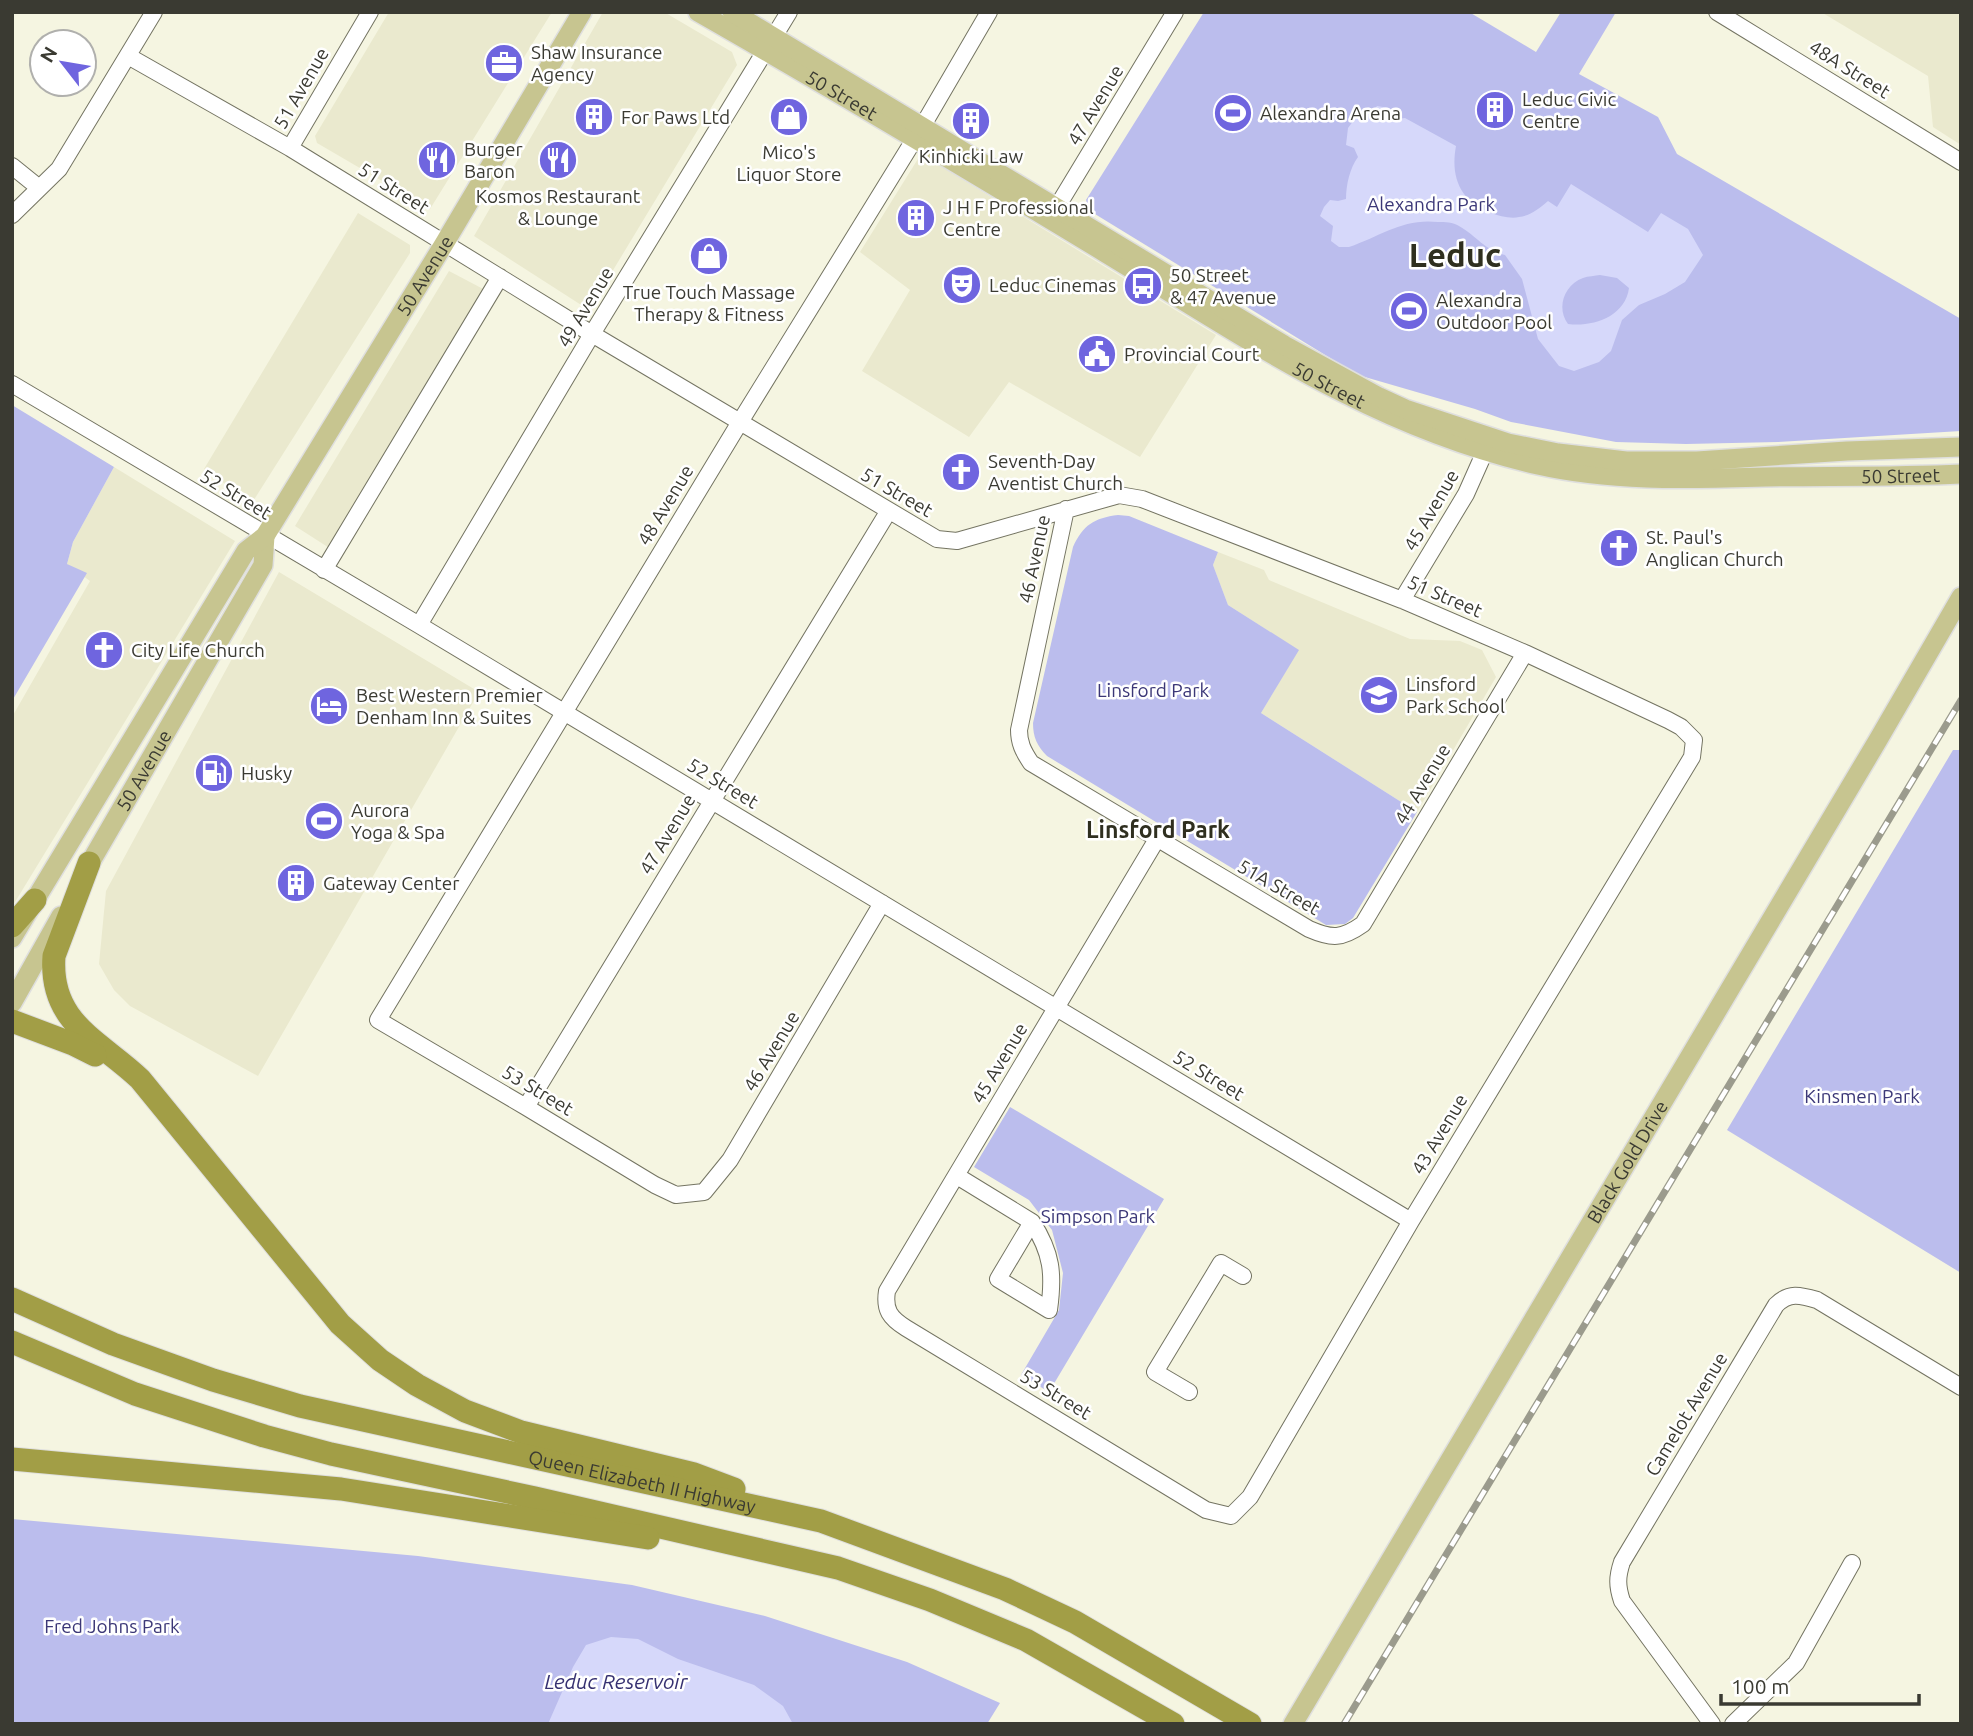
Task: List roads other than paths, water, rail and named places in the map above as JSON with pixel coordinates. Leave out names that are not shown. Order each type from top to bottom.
[{"type":"highway","points":[[89,863],[54,956],[53,970],[58,996],[65,1012],[79,1029],[120,1060],[139,1079],[340,1324],[380,1360],[417,1385],[465,1411],[521,1432],[694,1474],[821,1521]]},
{"type":"highway","points":[[12,926],[35,900]]},
{"type":"highway","points":[[12,1021],[73,1044],[107,1062],[142,1089],[197,1149]]},
{"type":"highway","name":"Queen Elizabeth II Highway","points":[[12,1299],[113,1344],[213,1380],[300,1405],[821,1521],[1005,1589],[1075,1622],[1242,1719]]},
{"type":"highway","name":"Queen Elizabeth II Highway","points":[[12,1342],[135,1394],[264,1436],[331,1454],[838,1568],[930,1600],[1026,1640],[1173,1724]]},
{"type":"highway","points":[[12,1459],[341,1489],[838,1568]]},
{"type":"main road","name":"50 Avenue","points":[[12,938],[247,551],[265,536],[582,12]]},
{"type":"main road","name":"50 Street","points":[[698,12],[771,44],[1054,214],[1378,397],[1488,445],[1571,471],[1669,479],[1961,474]]},
{"type":"main road","name":"50 Street","points":[[732,12],[771,44]]},
{"type":"main road","name":"50 Street","points":[[1488,445],[1626,461],[1697,461],[1961,447]]},
{"type":"main road","name":"50 Avenue","points":[[12,1003],[89,863],[116,821],[263,565],[265,536]]},
{"type":"main road","name":"Black Gold Drive","points":[[1293,1724],[1961,597]]},
{"type":"main road","points":[[92,806],[116,821]]},
{"type":"street","points":[[12,215],[59,169],[154,12]]},
{"type":"street","name":"51 Avenue","points":[[290,148],[370,12]]},
{"type":"street","name":"49 Avenue","points":[[419,625],[592,334],[789,12]]},
{"type":"street","name":"48 Avenue","points":[[378,1020],[989,12]]},
{"type":"street","name":"47 Avenue","points":[[1054,214],[1175,12]]},
{"type":"street","name":"48A Street","points":[[1717,12],[1961,162]]},
{"type":"street","name":"51 Street","points":[[128,56],[290,148],[592,334],[937,539],[957,541],[1119,495],[1142,499],[1402,600],[1525,653],[1681,727],[1694,740],[1694,749]]},
{"type":"street","points":[[12,166],[38,187]]},
{"type":"street","points":[[324,570],[500,278]]},
{"type":"street","name":"52 Street","points":[[12,384],[419,625],[1411,1221]]},
{"type":"street","name":"45 Avenue","points":[[1402,600],[1466,494],[1488,445]]},
{"type":"street","name":"46 Avenue","points":[[1019,741],[1019,730],[1066,509]]},
{"type":"street","name":"47 Avenue","points":[[526,1107],[888,512]]},
{"type":"street","name":"44 Avenue","points":[[1351,932],[1363,924],[1373,908],[1525,653]]},
{"type":"street","name":"51A Street","points":[[1019,741],[1031,762],[1309,929],[1325,936],[1337,937],[1351,932]]},
{"type":"street","name":"43 Avenue","points":[[1206,1510],[1231,1516],[1250,1497],[1411,1221],[1685,769],[1694,749]]},
{"type":"street","name":"45 Avenue","points":[[887,1311],[887,1291],[1157,839]]},
{"type":"street","name":"46 Avenue","points":[[676,1195],[704,1192],[730,1160],[883,903]]},
{"type":"street","name":"53 Street","points":[[378,1020],[676,1195]]},
{"type":"street","points":[[957,1176],[1032,1222],[1044,1240],[1051,1262],[1049,1310],[998,1279],[1032,1222]]},
{"type":"street","points":[[1189,1392],[1155,1371],[1221,1263],[1243,1276]]},
{"type":"street","name":"Camelot Avenue","points":[[1712,1724],[1622,1601],[1617,1577],[1622,1562],[1776,1306],[1784,1297],[1796,1294],[1817,1300],[1961,1387]]},
{"type":"street","name":"53 Street","points":[[887,1311],[895,1321],[906,1328],[1206,1510]]},
{"type":"street","points":[[1733,1724],[1796,1663],[1852,1563]]},
{"type":"water","points":[[1377,106],[1389,108],[1397,119],[1405,118],[1456,146],[1455,168],[1460,187],[1472,202],[1491,213],[1516,218],[1535,211],[1548,201],[1557,207],[1571,184],[1648,232],[1661,213],[1688,229],[1703,255],[1685,282],[1639,305],[1622,320],[1611,351],[1599,362],[1574,371],[1559,366],[1538,339],[1522,279],[1505,255],[1491,250],[1457,225],[1425,221],[1403,225],[1349,247],[1339,247],[1331,241],[1333,226],[1320,216],[1330,200],[1346,199],[1349,176],[1358,157],[1354,148],[1346,145],[1348,128],[1359,113],[1372,113]],"holes":[[[1600,275],[1617,278],[1629,288],[1626,298],[1615,313],[1597,322],[1568,324],[1564,318],[1562,304],[1567,291],[1576,281]]]},
{"type":"water","name":"Leduc Reservoir","points":[[611,1637],[638,1639],[678,1659],[754,1685],[783,1706],[793,1724],[548,1724],[573,1667],[586,1645]]},
{"type":"railway","points":[[1344,1724],[1961,700]]},
{"type":"place","name":"Shaw Insurance Agency","points":[[504,63]]},
{"type":"place","name":"Leduc Civic Centre","points":[[1495,110]]},
{"type":"place","name":"Alexandra Arena","points":[[1233,113]]},
{"type":"place","name":"For Paws Ltd","points":[[594,117]]},
{"type":"place","name":"Mico's Liquor Store","points":[[789,117]]},
{"type":"place","name":"Kinhicki Law","points":[[971,121]]},
{"type":"place","name":"Burger Baron","points":[[437,160]]},
{"type":"place","name":"Kosmos Restaurant & Lounge","points":[[558,160]]},
{"type":"place","name":"J H F Professional Centre","points":[[916,218]]},
{"type":"place","name":"True Touch Massage Therapy & Fitness","points":[[709,256]]},
{"type":"place","name":"Leduc Cinemas","points":[[962,285]]},
{"type":"place","name":"50 Street & 47 Avenue","points":[[1143,286]]},
{"type":"place","name":"Alexandra Outdoor Pool","points":[[1409,311]]},
{"type":"place","name":"Provincial Court","points":[[1097,354]]},
{"type":"place","name":"Seventh-Day Aventist Church","points":[[961,472]]},
{"type":"place","name":"St. Paul's Anglican Church","points":[[1619,548]]},
{"type":"place","name":"City Life Church","points":[[104,650]]},
{"type":"place","name":"Linsford Park School","points":[[1379,695]]},
{"type":"place","name":"Best Western Premier Denham Inn & Suites","points":[[329,706]]},
{"type":"place","name":"Husky","points":[[214,773]]},
{"type":"place","name":"Aurora Yoga & Spa","points":[[324,821]]},
{"type":"place","name":"Gateway Center","points":[[296,883]]},
{"type":"district","name":"Leduc","points":[[1455,255]]},
{"type":"district","name":"Linsford Park","points":[[1158,830]]},
{"type":"park label","name":"Alexandra Park","points":[[1431,204]]},
{"type":"park label","name":"Kinsmen Park","points":[[1862,1096]]},
{"type":"park label","name":"Simpson Park","points":[[1098,1216]]},
{"type":"park label","name":"Fred Johns Park","points":[[112,1626]]}]
